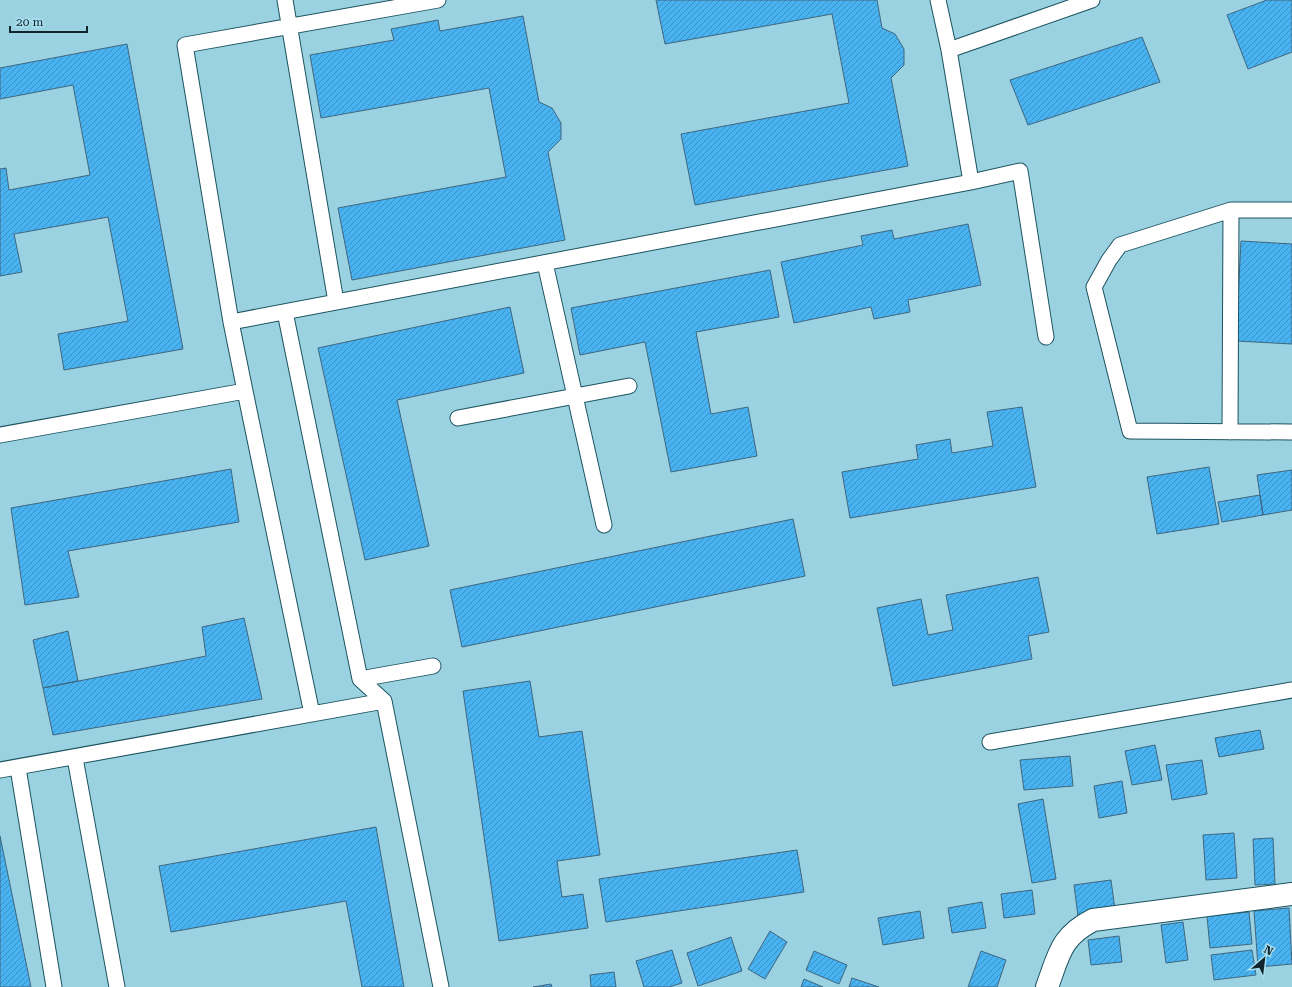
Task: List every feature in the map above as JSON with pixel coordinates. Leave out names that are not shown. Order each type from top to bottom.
[{"type":"street","points":[[1047,987],[1065,941],[1082,926],[1093,920],[1292,894]]},
{"type":"lane","points":[[285,0],[336,302]]},
{"type":"lane","points":[[312,714],[231,322],[184,45],[438,0]]},
{"type":"lane","points":[[938,0],[949,50],[971,182]]},
{"type":"lane","points":[[949,50],[1092,0]]},
{"type":"lane","points":[[231,322],[971,182],[1020,171],[1046,337]]},
{"type":"lane","points":[[1292,210],[1231,210],[1120,245],[1109,260],[1094,287],[1130,431],[1292,432]]},
{"type":"lane","points":[[1230,432],[1231,210]]},
{"type":"lane","points":[[545,263],[604,525]]},
{"type":"lane","points":[[285,312],[360,679],[384,701],[440,987]]},
{"type":"lane","points":[[458,418],[629,386]]},
{"type":"lane","points":[[0,434],[245,391]]},
{"type":"lane","points":[[360,679],[433,666]]},
{"type":"lane","points":[[990,742],[1292,690]]},
{"type":"lane","points":[[0,770],[75,758],[384,701]]},
{"type":"lane","points":[[75,758],[117,987]]},
{"type":"lane","points":[[18,768],[54,987]]},
{"type":"building","points":[[656,0],[877,0],[882,28],[895,34],[904,49],[904,65],[891,78],[908,166],[695,205],[681,134],[849,103],[832,14],[665,44]]},
{"type":"building","points":[[1267,0],[1292,0],[1292,52],[1248,69],[1227,15]]},
{"type":"building","points":[[523,16],[539,102],[552,108],[561,123],[561,139],[548,152],[565,240],[352,280],[338,208],[506,177],[489,88],[321,118],[310,55],[394,40],[391,29],[438,20],[440,31]]},
{"type":"building","points":[[1142,37],[1160,82],[1028,125],[1010,80]]},
{"type":"building","points":[[127,44],[183,349],[64,370],[58,334],[128,321],[108,217],[14,234],[22,272],[0,276],[0,169],[6,168],[9,190],[90,175],[73,85],[0,99],[0,68]]},
{"type":"building","points":[[968,224],[981,285],[908,300],[910,312],[874,319],[871,307],[794,323],[781,262],[863,245],[861,236],[892,230],[894,239]]},
{"type":"building","points":[[1241,241],[1292,244],[1292,344],[1236,341]]},
{"type":"building","points":[[770,270],[779,317],[696,332],[711,414],[748,407],[757,456],[671,472],[645,342],[580,355],[571,308]]},
{"type":"building","points":[[510,307],[524,373],[397,400],[429,546],[365,560],[318,348]]},
{"type":"building","points":[[1022,407],[1036,487],[850,518],[842,472],[918,459],[916,445],[950,439],[952,453],[993,446],[987,412]]},
{"type":"building","points":[[1209,467],[1219,524],[1157,534],[1147,477]]},
{"type":"building","points":[[231,469],[239,522],[68,551],[79,597],[25,605],[11,508]]},
{"type":"building","points":[[1292,470],[1292,510],[1263,515],[1257,475]]},
{"type":"building","points":[[1260,495],[1263,515],[1222,522],[1218,502]]},
{"type":"building","points":[[793,519],[805,576],[462,647],[450,590]]},
{"type":"building","points":[[1038,577],[1049,632],[1028,636],[1032,659],[893,686],[877,608],[921,599],[928,635],[953,630],[946,595]]},
{"type":"building","points":[[244,618],[262,699],[53,735],[43,688],[206,656],[202,627]]},
{"type":"building","points":[[68,631],[78,681],[43,688],[33,640]]},
{"type":"building","points":[[530,681],[539,737],[582,731],[600,855],[557,861],[562,897],[583,894],[588,928],[499,941],[463,691]]},
{"type":"building","points":[[1260,730],[1264,749],[1219,757],[1215,738]]},
{"type":"building","points":[[1155,745],[1162,780],[1132,785],[1125,751]]},
{"type":"building","points":[[1070,756],[1073,786],[1024,790],[1020,760]]},
{"type":"building","points":[[1202,760],[1207,794],[1172,800],[1166,765]]},
{"type":"building","points":[[1122,781],[1127,813],[1099,818],[1094,786]]},
{"type":"building","points":[[1043,799],[1056,879],[1032,883],[1018,804]]},
{"type":"building","points":[[376,827],[404,987],[362,987],[346,901],[171,932],[159,866]]},
{"type":"building","points":[[1234,833],[1237,878],[1206,880],[1203,835]]},
{"type":"building","points":[[0,836],[31,987],[0,987]]},
{"type":"building","points":[[1273,838],[1275,884],[1255,885],[1253,839]]},
{"type":"building","points":[[797,850],[804,892],[606,922],[599,879]]},
{"type":"building","points":[[1111,880],[1115,910],[1078,916],[1074,885]]},
{"type":"building","points":[[1032,890],[1035,914],[1004,918],[1001,894]]},
{"type":"building","points":[[982,902],[986,928],[952,933],[948,908]]},
{"type":"building","points":[[1289,908],[1292,964],[1258,967],[1254,911]]},
{"type":"building","points":[[920,911],[924,938],[883,945],[878,918]]},
{"type":"building","points":[[1249,912],[1252,944],[1210,948],[1207,916]]},
{"type":"building","points":[[1183,922],[1188,960],[1166,963],[1161,925]]},
{"type":"building","points":[[770,931],[787,942],[765,979],[748,969]]},
{"type":"building","points":[[1119,936],[1122,962],[1091,965],[1088,940]]},
{"type":"building","points":[[731,937],[742,971],[698,986],[687,953]]},
{"type":"building","points":[[672,950],[682,983],[669,987],[644,987],[636,961]]},
{"type":"building","points":[[1252,950],[1256,975],[1214,980],[1211,955]]},
{"type":"building","points":[[814,951],[847,965],[839,984],[806,970]]},
{"type":"building","points":[[981,951],[1006,960],[997,987],[968,987]]},
{"type":"building","points":[[614,972],[616,987],[591,987],[590,975]]},
{"type":"building","points":[[852,978],[879,987],[849,987]]},
{"type":"building","points":[[804,979],[823,987],[801,987]]},
{"type":"building","points":[[551,984],[552,987],[533,987]]}]
